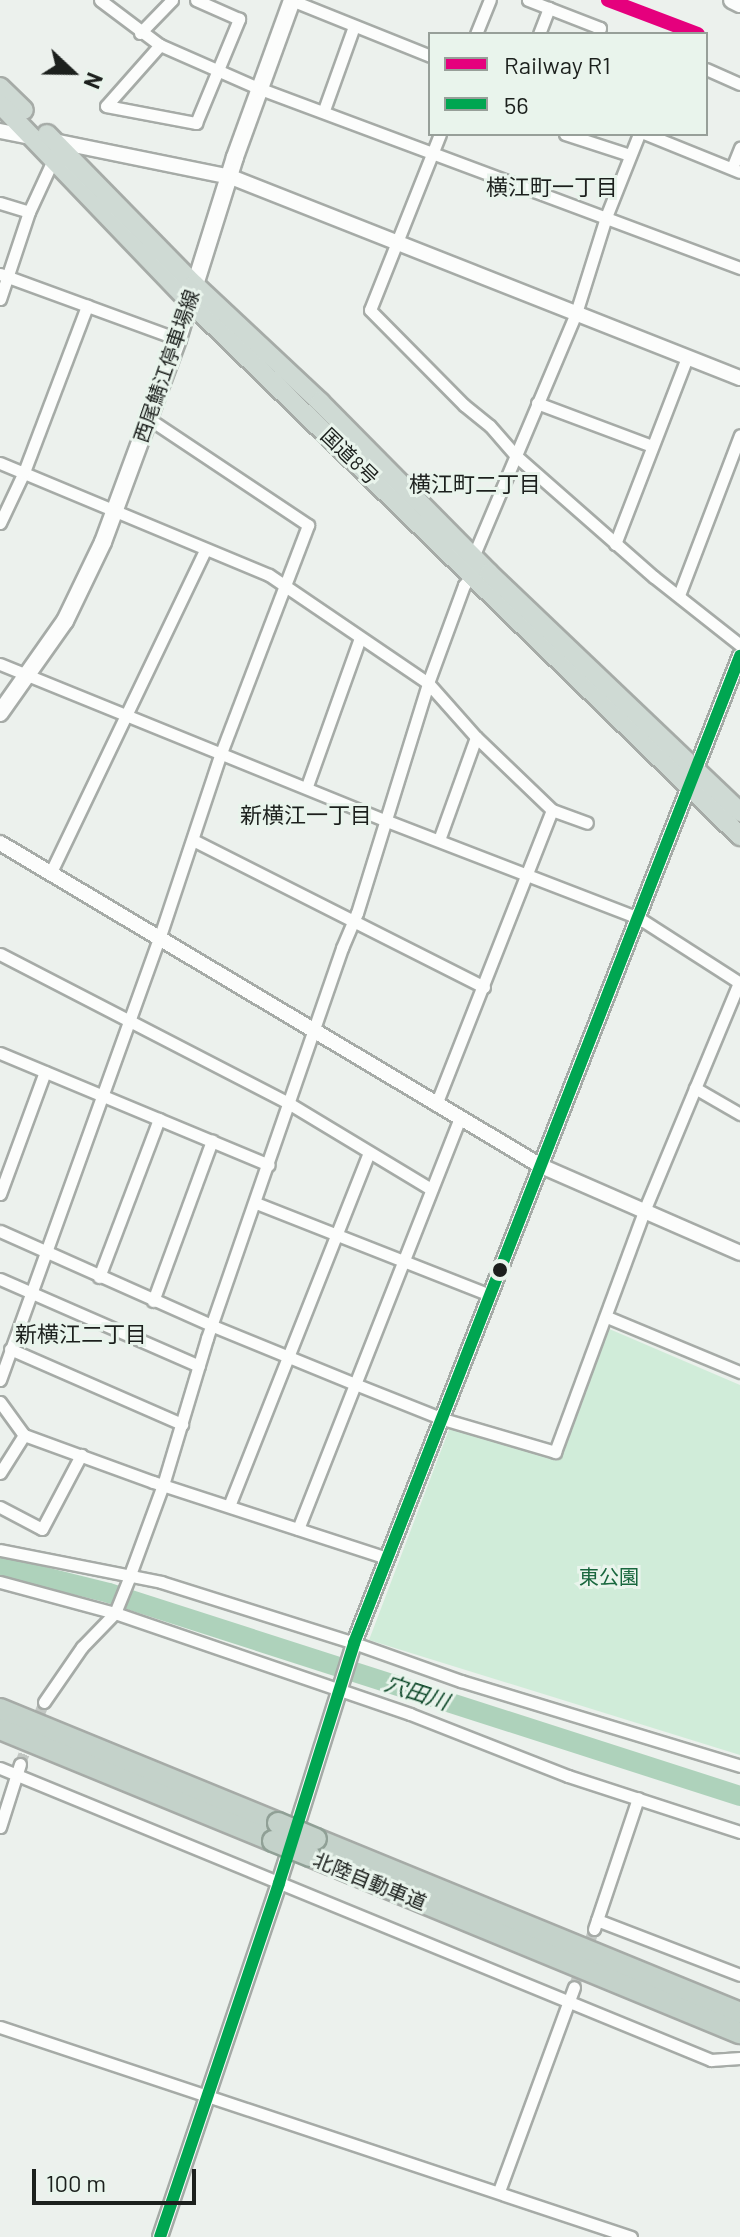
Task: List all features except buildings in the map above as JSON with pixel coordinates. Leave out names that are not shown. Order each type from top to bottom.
[{"type":"highway","name":"国道8号","points":[[0,87],[48,146]]},
{"type":"highway","name":"国道8号","points":[[0,104],[48,146],[192,293],[473,566],[740,812]]},
{"type":"highway","name":"国道8号","points":[[473,566],[688,788],[740,836]]},
{"type":"highway","name":"北陸自動車道","points":[[0,1709],[276,1832]]},
{"type":"highway","name":"北陸自動車道","points":[[0,1729],[276,1832],[738,2026]]},
{"type":"main road","name":"西尾鯖江停車場線","points":[[0,713],[65,621],[116,508],[178,339],[258,88],[292,0]]},
{"type":"main road","points":[[732,0],[740,4]]},
{"type":"street","points":[[100,0],[160,45],[258,88],[324,110],[740,268]]},
{"type":"street","points":[[140,33],[172,0]]},
{"type":"street","points":[[160,45],[106,106],[196,123],[239,19],[196,0]]},
{"type":"street","points":[[292,0],[428,55]]},
{"type":"street","points":[[477,32],[490,0]]},
{"type":"street","points":[[528,0],[600,28],[599,32]]},
{"type":"street","points":[[540,32],[549,8]]},
{"type":"street","points":[[324,110],[354,26]]},
{"type":"street","points":[[708,70],[740,84]]},
{"type":"street","points":[[0,131],[48,146],[231,177],[740,378]]},
{"type":"street","points":[[439,136],[370,310],[464,405],[490,426],[515,455],[615,544],[740,645]]},
{"type":"street","points":[[571,136],[630,155]]},
{"type":"street","points":[[44,1702],[82,1647],[116,1610],[163,1485],[199,1366],[353,923],[428,683],[515,455],[576,313],[606,217],[638,136]]},
{"type":"street","points":[[651,136],[736,170],[740,148]]},
{"type":"street","points":[[0,299],[3,276],[29,212],[48,146]]},
{"type":"street","points":[[0,203],[29,212]]},
{"type":"street","points":[[3,276],[178,339]]},
{"type":"street","points":[[0,523],[24,472],[87,306]]},
{"type":"street","points":[[615,544],[687,357]]},
{"type":"street","points":[[537,403],[652,446]]},
{"type":"street","points":[[0,1380],[159,939],[221,753],[308,525],[149,419]]},
{"type":"street","points":[[679,595],[740,435]]},
{"type":"street","points":[[0,463],[116,508],[205,550],[269,575],[428,683],[476,737],[552,810],[587,823]]},
{"type":"street","points":[[50,874],[205,550]]},
{"type":"street","points":[[307,786],[360,638]]},
{"type":"street","points":[[160,2237],[279,1883],[354,1643],[740,656]]},
{"type":"street","points":[[0,664],[26,678],[128,715],[387,821],[528,872],[639,918],[740,983],[644,1211],[555,1452],[443,1419],[288,1358],[0,1231]]},
{"type":"street","points":[[439,840],[476,737]]},
{"type":"street","points":[[436,1105],[552,810]]},
{"type":"street","points":[[193,840],[484,987]]},
{"type":"street","points":[[0,843],[459,1120],[541,1166],[740,1253]]},
{"type":"street","points":[[0,954],[290,1104],[431,1189]]},
{"type":"street","points":[[0,1053],[269,1165]]},
{"type":"street","points":[[0,1194],[45,1072]]},
{"type":"street","points":[[695,1088],[740,1114]]},
{"type":"street","points":[[99,1277],[159,1119]]},
{"type":"street","points":[[298,1529],[459,1120]]},
{"type":"street","points":[[153,1301],[212,1141]]},
{"type":"street","points":[[229,1506],[369,1153]]},
{"type":"street","points":[[256,1203],[490,1295]]},
{"type":"street","points":[[0,1279],[199,1366]]},
{"type":"street","points":[[607,1317],[740,1372]]},
{"type":"street","points":[[10,1349],[182,1424]]},
{"type":"street","points":[[0,1402],[24,1435],[163,1485],[387,1558]]},
{"type":"street","points":[[0,1473],[24,1435]]},
{"type":"street","points":[[0,1507],[42,1529],[81,1455]]},
{"type":"street","points":[[0,1550],[128,1578],[161,1582],[354,1643],[461,1681],[740,1766]]},
{"type":"street","points":[[0,1582],[116,1610],[740,1832]]},
{"type":"street","points":[[0,1768],[18,1770],[279,1883],[711,2060],[740,2058]]},
{"type":"street","points":[[0,1827],[18,1770]]},
{"type":"street","points":[[638,1798],[596,1924],[740,1975]]},
{"type":"street","points":[[499,2191],[574,1987]]},
{"type":"street","points":[[0,2027],[631,2237]]},
{"type":"green space","name":"東公園","points":[[607,1328],[740,1385],[740,1755],[369,1640],[450,1427],[555,1456]]},
{"type":"waterway","name":"穴田川","points":[[0,1566],[109,1593],[740,1796]]},
{"type":"tunnel","points":[[20,1764],[44,1702]]},
{"type":"tunnel","points":[[574,1987],[594,1929]]},
{"type":"rail line","name":"R1","points":[[608,0],[693,32]]},
{"type":"transit line","name":"56","points":[[160,2237],[279,1883],[354,1643],[740,656]]},
{"type":"district","name":"横江町一丁目","points":[[552,187]]},
{"type":"district","name":"横江町二丁目","points":[[475,484]]},
{"type":"district","name":"新横江一丁目","points":[[306,815]]},
{"type":"district","name":"新横江二丁目","points":[[81,1334]]}]
